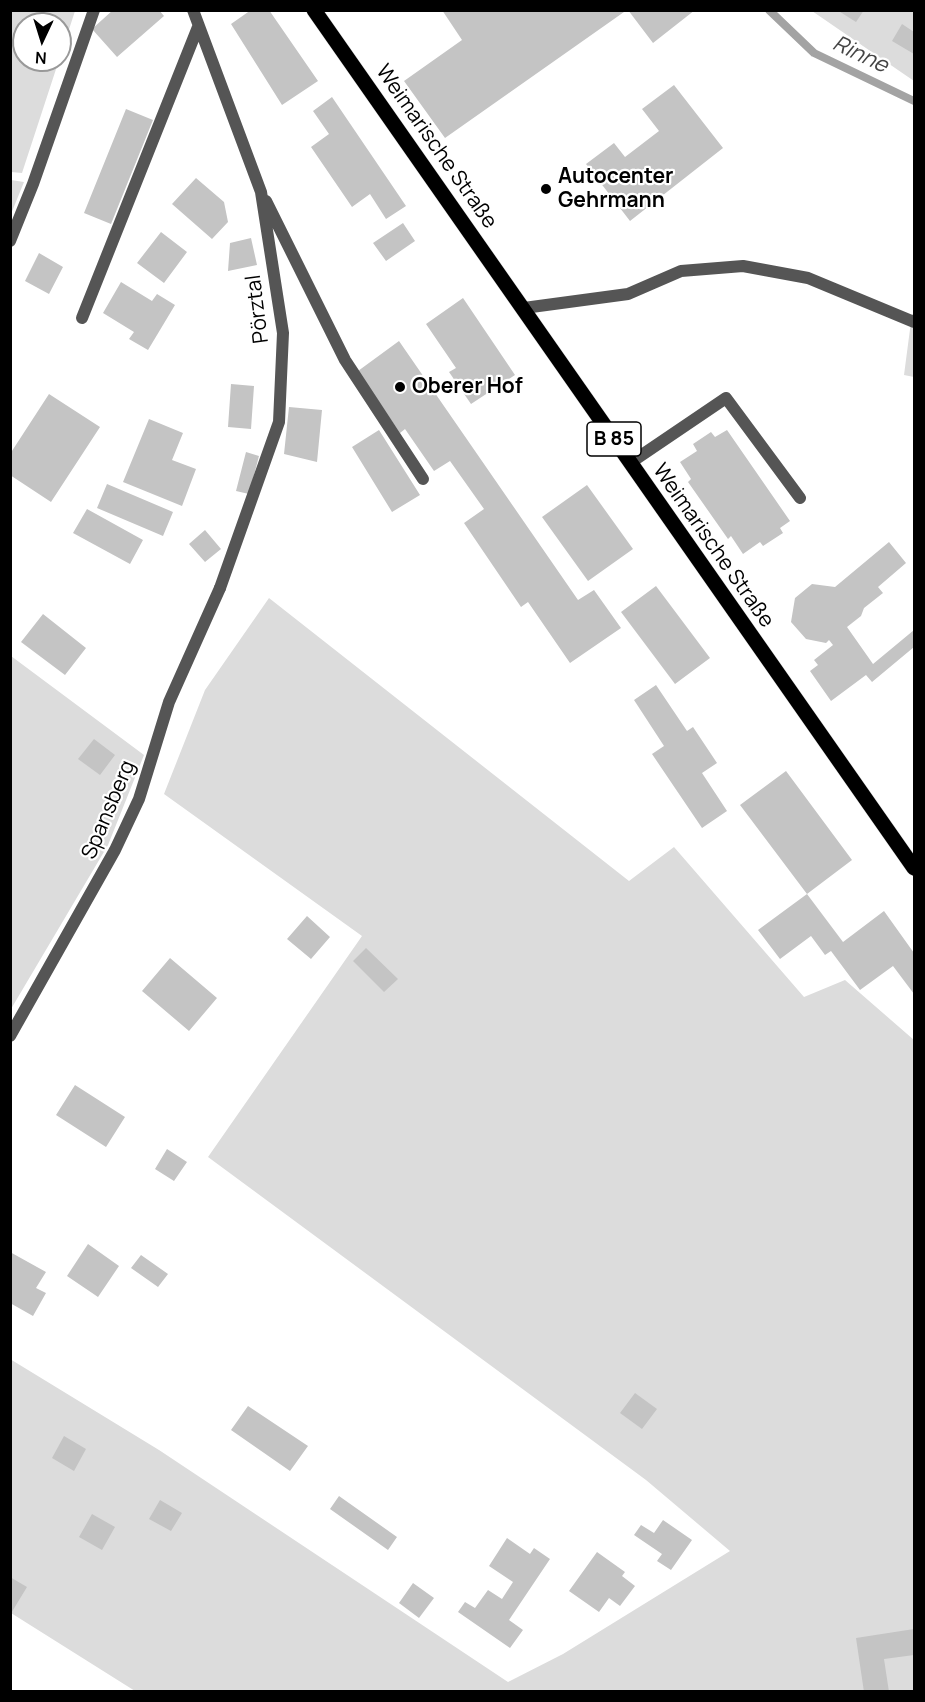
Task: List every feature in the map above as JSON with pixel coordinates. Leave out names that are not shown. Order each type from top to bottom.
[{"type":"main road","name":"Weimarische Straße","points":[[314,10],[915,868]]},
{"type":"street","points":[[10,241],[33,184],[94,10]]},
{"type":"street","name":"Pörztal","points":[[193,10],[261,192],[284,333],[279,422],[220,588]]},
{"type":"street","points":[[82,318],[198,27]]},
{"type":"street","points":[[261,192],[345,360],[423,479]]},
{"type":"street","points":[[524,308],[628,294],[681,271],[743,266],[808,278],[915,322]]},
{"type":"street","points":[[630,463],[726,398],[800,498]]},
{"type":"street","name":"Spansberg","points":[[10,1036],[115,850],[139,800],[169,702],[220,588]]},
{"type":"shaded area","points":[[10,11],[75,11],[72,20],[72,12],[12,12],[12,72],[55,72],[22,173],[11,172]]},
{"type":"shaded area","points":[[812,11],[914,11],[914,81]]},
{"type":"shaded area","points":[[10,180],[24,182],[11,214]]},
{"type":"shaded area","points":[[912,314],[914,314],[914,377],[904,375]]},
{"type":"shaded area","points":[[269,598],[629,881],[674,847],[804,997],[845,980],[914,1040],[914,1691],[135,1691],[11,1613],[10,1359],[159,1450],[508,1682],[563,1654],[730,1551],[646,1480],[208,1157],[362,936],[164,794],[205,690]]},
{"type":"shaded area","points":[[11,656],[144,755],[108,845],[11,1009]]},
{"type":"building","points":[[113,10],[159,10],[164,16],[117,57],[92,29]]},
{"type":"building","points":[[251,10],[269,10],[318,81],[282,105],[231,24]]},
{"type":"building","points":[[442,10],[623,10],[624,12],[445,138],[404,81],[462,40]]},
{"type":"building","points":[[628,10],[695,10],[653,43]]},
{"type":"building","points":[[837,10],[864,10],[856,22]]},
{"type":"building","points":[[902,24],[914,32],[914,54],[892,41]]},
{"type":"building","points":[[674,85],[723,148],[630,221],[586,164],[614,143],[625,157],[659,131],[642,109]]},
{"type":"building","points":[[332,97],[406,206],[386,219],[370,194],[352,207],[311,147],[329,134],[313,111]]},
{"type":"building","points":[[126,109],[153,120],[111,224],[84,213]]},
{"type":"building","points":[[196,178],[224,202],[228,222],[212,239],[172,204]]},
{"type":"building","points":[[403,223],[415,241],[386,261],[373,243]]},
{"type":"building","points":[[161,232],[187,252],[164,283],[137,263]]},
{"type":"building","points":[[251,238],[257,265],[228,271],[230,243]]},
{"type":"building","points":[[39,253],[63,267],[49,294],[25,281]]},
{"type":"building","points":[[121,282],[152,301],[157,294],[175,305],[148,350],[129,339],[134,332],[103,313]]},
{"type":"building","points":[[463,298],[515,375],[471,404],[449,372],[456,368],[426,324]]},
{"type":"building","points":[[399,341],[578,600],[594,590],[621,628],[570,663],[528,602],[521,607],[464,523],[484,509],[450,461],[434,471],[405,429],[400,433],[358,371]]},
{"type":"building","points":[[231,384],[254,386],[251,429],[228,427]]},
{"type":"building","points":[[49,394],[100,427],[51,502],[10,475],[10,454]]},
{"type":"building","points":[[289,407],[322,410],[317,462],[284,454]]},
{"type":"building","points":[[149,419],[183,433],[172,460],[196,469],[182,506],[123,482]]},
{"type":"building","points":[[379,430],[420,495],[392,512],[352,447]]},
{"type":"building","points":[[727,430],[790,521],[780,528],[783,533],[763,546],[760,542],[743,554],[731,536],[728,539],[688,482],[691,479],[680,462],[697,451],[693,444],[711,432],[715,437]]},
{"type":"building","points":[[246,452],[259,456],[249,494],[236,491]]},
{"type":"building","points":[[107,484],[173,512],[163,536],[97,508]]},
{"type":"building","points":[[587,485],[633,549],[588,581],[542,517]]},
{"type":"building","points":[[87,509],[143,540],[130,564],[73,533]]},
{"type":"building","points":[[205,530],[221,549],[205,562],[189,544]]},
{"type":"building","points":[[889,542],[906,563],[878,587],[883,593],[864,608],[861,616],[847,627],[873,664],[914,630],[914,647],[872,682],[866,675],[831,701],[810,671],[818,665],[814,660],[833,645],[829,640],[826,643],[806,639],[791,622],[795,598],[812,584],[835,587]]},
{"type":"building","points":[[656,586],[710,658],[675,684],[621,612]]},
{"type":"building","points":[[43,614],[86,648],[65,675],[21,642]]},
{"type":"building","points":[[656,685],[687,731],[693,727],[717,763],[702,773],[727,811],[702,828],[652,754],[664,746],[634,700]]},
{"type":"building","points":[[94,739],[115,755],[100,775],[78,759]]},
{"type":"building","points":[[786,771],[852,860],[807,894],[740,805]]},
{"type":"building","points":[[807,894],[843,942],[884,911],[914,953],[914,994],[893,966],[860,990],[831,951],[825,955],[811,936],[780,959],[758,930]]},
{"type":"building","points":[[307,916],[330,937],[311,959],[287,939]]},
{"type":"building","points":[[366,948],[398,979],[384,992],[353,961]]},
{"type":"building","points":[[170,958],[217,998],[189,1031],[142,991]]},
{"type":"building","points":[[75,1085],[125,1117],[106,1147],[56,1115]]},
{"type":"building","points":[[167,1149],[187,1162],[174,1181],[155,1169]]},
{"type":"building","points":[[88,1244],[119,1266],[98,1297],[67,1276]]},
{"type":"building","points":[[10,1252],[46,1272],[36,1288],[46,1293],[33,1316],[10,1303]]},
{"type":"building","points":[[141,1255],[168,1274],[158,1287],[131,1268]]},
{"type":"building","points":[[635,1393],[657,1409],[642,1429],[620,1413]]},
{"type":"building","points":[[248,1406],[308,1446],[290,1471],[231,1430]]},
{"type":"building","points":[[64,1436],[86,1449],[74,1471],[52,1458]]},
{"type":"building","points":[[339,1496],[397,1537],[388,1550],[330,1509]]},
{"type":"building","points":[[160,1500],[182,1513],[171,1531],[149,1519]]},
{"type":"building","points":[[92,1514],[115,1527],[102,1550],[79,1537]]},
{"type":"building","points":[[663,1520],[692,1540],[671,1570],[657,1561],[662,1554],[634,1535],[641,1525],[654,1533]]},
{"type":"building","points":[[507,1538],[530,1554],[534,1548],[550,1559],[509,1620],[523,1630],[510,1648],[458,1612],[465,1602],[475,1608],[488,1590],[502,1599],[513,1582],[489,1566]]},
{"type":"building","points":[[597,1552],[625,1572],[622,1576],[635,1586],[620,1606],[609,1598],[599,1612],[569,1591]]},
{"type":"building","points":[[10,1577],[27,1587],[10,1615]]},
{"type":"building","points":[[413,1583],[434,1598],[419,1618],[399,1603]]},
{"type":"building","points":[[914,1629],[914,1655],[884,1659],[889,1692],[864,1692],[856,1638]]},
{"type":"waterway","name":"Rinne","points":[[769,10],[814,53],[914,101]]},
{"type":"place","name":"Autocenter Gehrmann","points":[[546,189]]},
{"type":"place","name":"Oberer Hof","points":[[400,387]]}]
